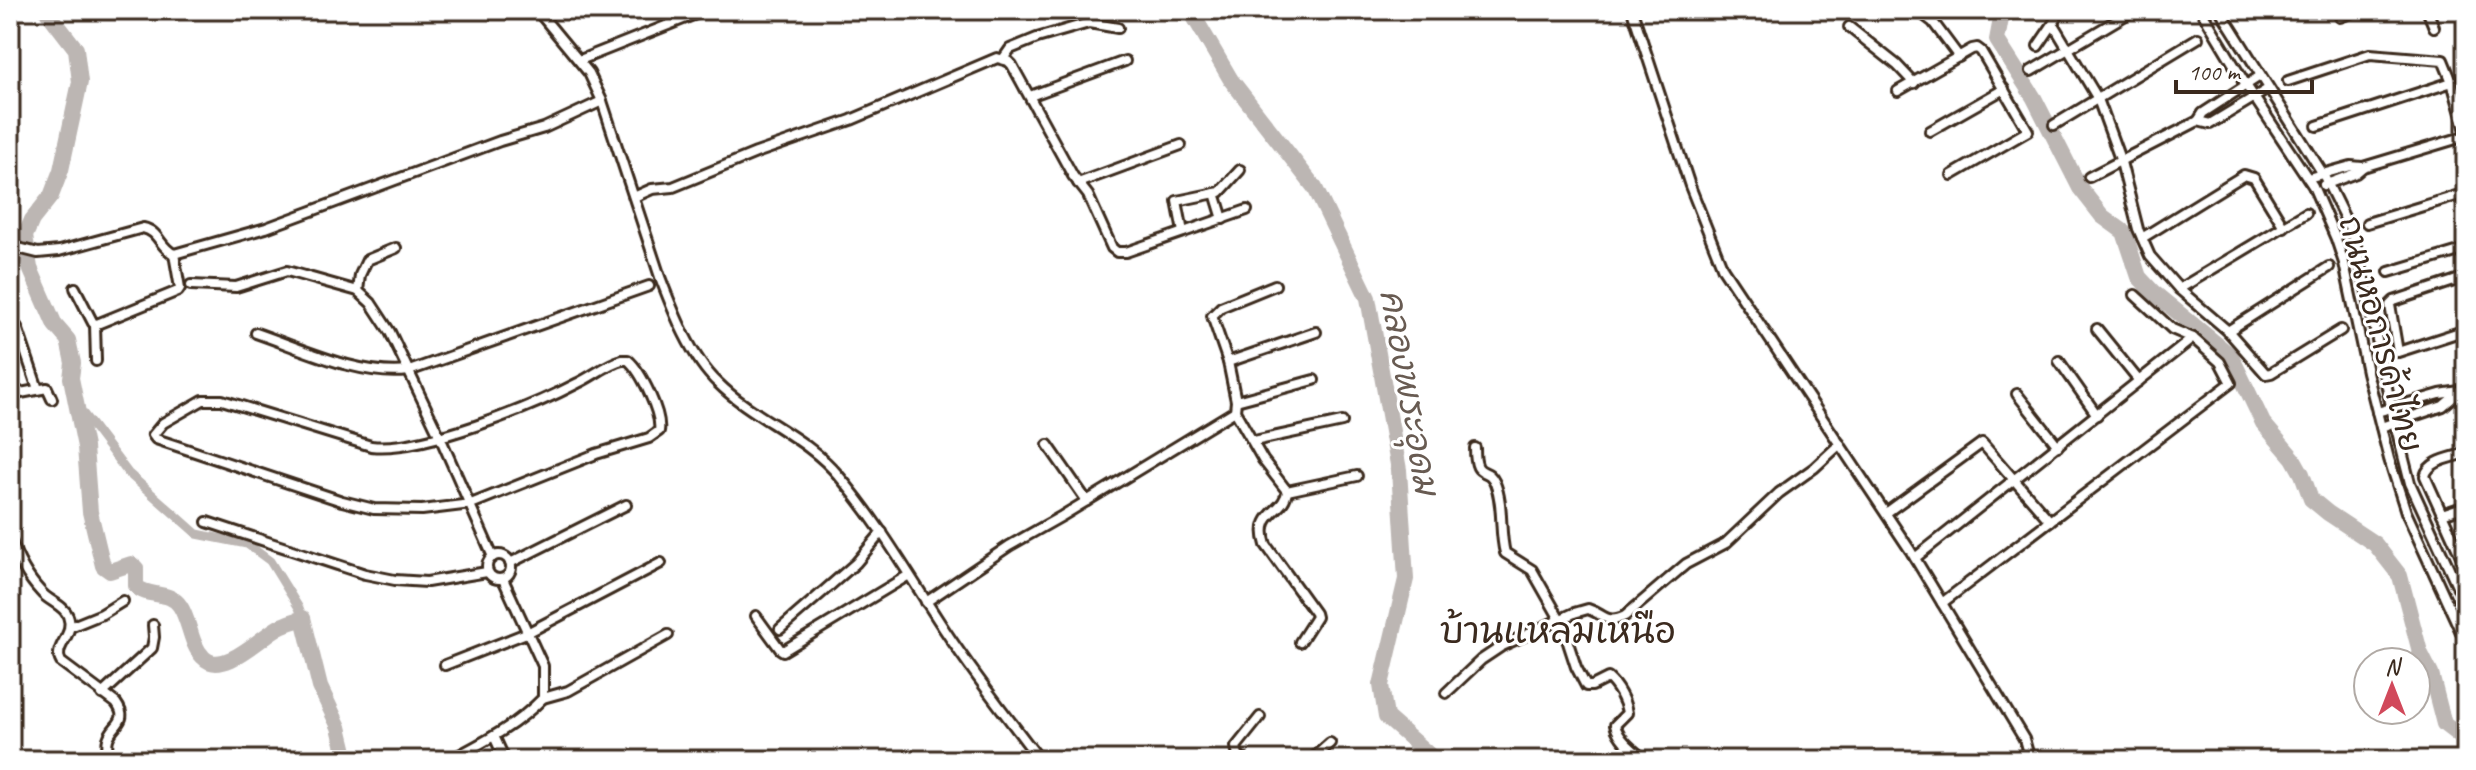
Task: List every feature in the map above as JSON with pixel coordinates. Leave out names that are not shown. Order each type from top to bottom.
[{"type":"street","points":[[537,10],[580,60],[602,101],[670,304],[699,361],[717,383],[738,400],[813,451],[833,469],[882,532],[947,635],[1040,760]]},
{"type":"street","points":[[580,60],[706,10]]},
{"type":"street","points":[[1632,10],[1694,199],[1723,269],[1915,558],[2024,739],[2030,760]]},
{"type":"street","points":[[1917,10],[1933,22],[1959,57]]},
{"type":"street","points":[[2038,46],[2061,10]]},
{"type":"street","points":[[2031,71],[2134,10]]},
{"type":"street","name":"ถนนหอการค้าไทย","points":[[2201,10],[2314,188],[2344,263],[2377,412],[2406,512],[2465,637]]},
{"type":"street","name":"ถนนหอการค้าไทย","points":[[2220,10],[2323,174],[2346,220],[2360,259],[2410,483],[2466,605]]},
{"type":"street","points":[[2340,17],[2358,10]]},
{"type":"street","points":[[2427,10],[2434,27]]},
{"type":"street","points":[[2463,11],[2466,22]]},
{"type":"street","points":[[1003,59],[1010,49],[1089,23],[1118,28]]},
{"type":"street","points":[[2053,24],[2098,99],[2150,256],[2179,289],[2228,331],[2266,374],[2341,330]]},
{"type":"street","points":[[1849,27],[1897,65],[1914,83]]},
{"type":"street","points":[[2054,125],[2198,38]]},
{"type":"street","points":[[1898,91],[1972,49],[1981,51],[2028,131],[1952,175]]},
{"type":"street","points":[[2288,81],[2370,54],[2443,60],[2466,134],[2363,167],[2351,166],[2308,178]]},
{"type":"street","points":[[634,197],[652,189],[673,187],[756,153],[851,120],[997,58],[1012,65],[1078,183],[1088,195],[1112,248],[1117,252],[1126,252],[1247,210]]},
{"type":"street","points":[[1030,96],[1125,61]]},
{"type":"street","points":[[2089,177],[2198,121],[2203,113],[2260,76]]},
{"type":"street","points":[[2317,126],[2452,82]]},
{"type":"street","points":[[1930,131],[2004,89]]},
{"type":"street","points":[[2198,121],[2210,124],[2268,89]]},
{"type":"street","points":[[11,246],[38,253],[59,251],[143,228],[156,234],[166,251],[174,254],[266,228],[500,141],[544,128],[602,101]]},
{"type":"street","points":[[1078,183],[1181,145]]},
{"type":"street","points":[[2314,188],[2356,173],[2363,167]]},
{"type":"street","points":[[1183,232],[1179,198],[1215,193],[1240,170]]},
{"type":"street","points":[[2142,238],[2244,175],[2254,178],[2284,227]]},
{"type":"street","points":[[1215,193],[1223,219]]},
{"type":"street","points":[[2367,223],[2466,193]]},
{"type":"street","points":[[2179,289],[2306,213]]},
{"type":"street","points":[[358,291],[360,275],[367,260],[396,248]]},
{"type":"street","points":[[2389,272],[2466,249]]},
{"type":"street","points":[[95,324],[178,291],[174,254]]},
{"type":"street","points":[[2228,331],[2329,267]]},
{"type":"street","points":[[191,285],[236,287],[287,271],[358,291],[371,303],[390,332],[493,557]]},
{"type":"street","points":[[2466,277],[2390,305],[2398,352],[2466,330]]},
{"type":"street","points":[[1275,285],[1221,307],[1214,313],[1214,321],[1228,362],[1236,406],[1263,460],[1287,491],[1286,498],[1265,521],[1263,532],[1270,552],[1315,613],[1316,617],[1300,642]]},
{"type":"street","points":[[256,333],[363,369],[391,373],[409,371],[649,286]]},
{"type":"street","points":[[75,288],[95,324],[96,361]]},
{"type":"street","points":[[1942,603],[2231,383],[2220,362],[2193,338],[2172,329],[2135,295]]},
{"type":"street","points":[[17,327],[38,389]]},
{"type":"street","points":[[2097,329],[2139,381]]},
{"type":"street","points":[[1228,362],[1316,332]]},
{"type":"street","points":[[1915,558],[2193,338]]},
{"type":"street","points":[[628,360],[640,374],[660,422],[655,435],[596,454],[471,504],[422,510],[374,509],[156,439],[153,435],[163,423],[207,399],[241,405],[371,446],[383,447],[440,437],[539,401],[579,383],[616,361],[628,360]]},
{"type":"street","points":[[2059,361],[2097,415]]},
{"type":"street","points":[[926,602],[1009,546],[1087,501],[1236,406],[1314,380]]},
{"type":"street","points":[[10,395],[47,388],[52,399]]},
{"type":"street","points":[[2377,412],[2462,391]]},
{"type":"street","points":[[2381,427],[2443,406],[2462,391]]},
{"type":"street","points":[[2017,394],[2058,446]]},
{"type":"street","points":[[1254,441],[1342,422]]},
{"type":"street","points":[[1886,513],[1982,443],[2050,521]]},
{"type":"street","points":[[1446,693],[1481,660],[1502,646],[1574,613],[1588,609],[1615,621],[1625,616],[1686,564],[1726,543],[1779,493],[1814,468],[1840,444]]},
{"type":"street","points":[[1048,445],[1087,501]]},
{"type":"street","points":[[1475,448],[1476,466],[1495,484],[1505,553],[1532,570],[1561,621],[1583,683],[1591,687],[1608,678],[1613,683],[1627,713],[1615,729],[1623,741],[1645,760]]},
{"type":"street","points":[[2465,561],[2425,476],[2432,464],[2466,453]]},
{"type":"street","points":[[1287,491],[1357,476]]},
{"type":"street","points":[[510,563],[626,505]]},
{"type":"street","points":[[2442,514],[2466,506]]},
{"type":"street","points":[[207,522],[365,574],[395,580],[427,582],[487,572],[496,579],[503,579],[511,570],[510,563],[505,557],[493,557],[488,562],[487,572]]},
{"type":"street","points":[[780,629],[856,563],[882,532]]},
{"type":"street","points":[[10,538],[18,561],[42,594],[66,612],[70,627],[68,637],[57,656],[122,711],[122,718],[108,738],[109,760]]},
{"type":"street","points":[[445,665],[529,632],[661,563]]},
{"type":"street","points":[[756,616],[783,651],[909,575]]},
{"type":"street","points":[[503,579],[543,666],[543,698]]},
{"type":"street","points":[[70,627],[102,614],[123,601]]},
{"type":"street","points":[[102,694],[153,646],[153,625]]},
{"type":"street","points":[[450,760],[522,719],[543,698],[568,691],[668,635]]},
{"type":"street","points":[[1245,760],[1238,755],[1236,747],[1260,717]]},
{"type":"street","points":[[494,736],[505,760]]},
{"type":"street","points":[[1311,760],[1330,743]]},
{"type":"street","points":[[10,750],[17,760]]},
{"type":"waterway","points":[[46,10],[76,49],[80,82],[61,170],[51,196],[32,220],[25,236],[30,268],[55,325],[68,340],[73,363],[71,378],[85,447],[90,512],[103,566],[110,571],[131,564],[136,568],[136,586],[176,601],[199,652],[211,662],[231,659],[279,627],[303,618],[320,687],[339,727],[347,760]]},
{"type":"waterway","name":"คลองพระอุดม","points":[[1190,10],[1231,80],[1315,188],[1368,298],[1399,470],[1406,579],[1381,685],[1386,717],[1435,760]]},
{"type":"waterway","points":[[2010,10],[2001,19],[1997,40],[2034,98],[2080,188],[2102,216],[2124,232],[2139,277],[2231,356],[2263,423],[2293,458],[2311,499],[2375,544],[2400,576],[2420,652],[2431,674],[2444,724],[2466,741]]},
{"type":"waterway","points":[[75,403],[128,473],[197,534],[247,544],[270,561],[303,618]]},
{"type":"district","name":"บ้านแหลมเหนือ","points":[[1558,630]]}]
